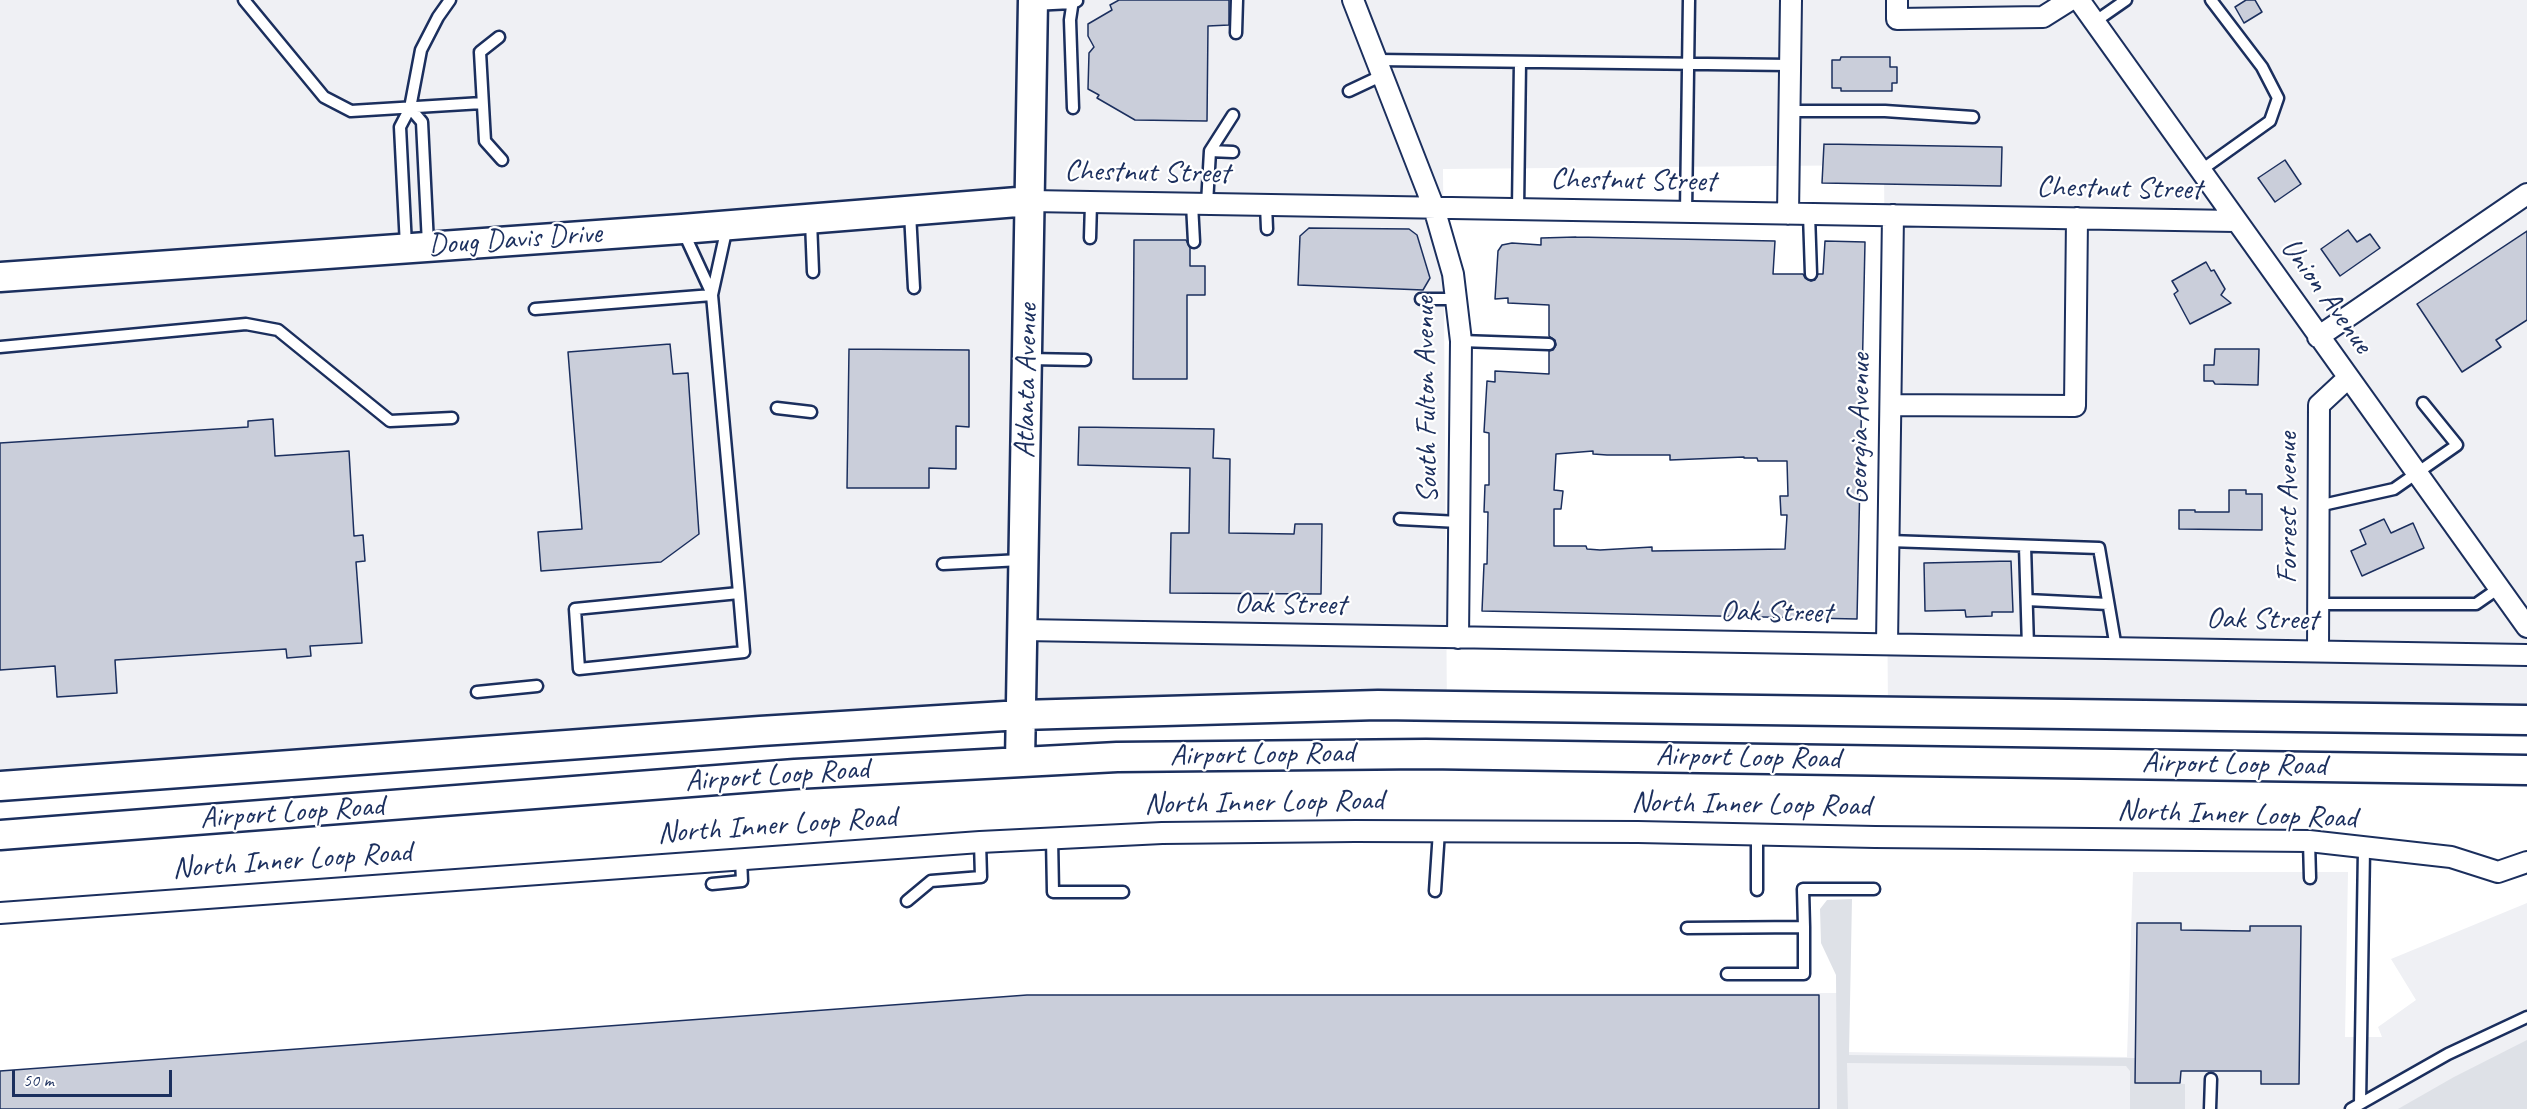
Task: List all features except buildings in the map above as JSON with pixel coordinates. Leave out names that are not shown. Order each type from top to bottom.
[{"type":"main road","name":"Atlanta Avenue","points":[[1020,762],[1024,560],[1030,492],[1027,358],[1033,2]]},
{"type":"main road","name":"Doug Davis Drive","points":[[0,277],[682,229],[1030,201]]},
{"type":"main road","name":"Airport Loop Road","points":[[0,786],[1021,715],[1378,705],[2527,720]]},
{"type":"main road","name":"Airport Loop Road","points":[[0,835],[795,774],[1117,757],[1426,754],[2527,770]]},
{"type":"street","name":"South Fulton Avenue","points":[[1353,0],[1434,208],[1453,274],[1461,341],[1458,638]]},
{"type":"street","points":[[1788,213],[1791,0]]},
{"type":"street","points":[[1897,0],[1897,19],[2043,17],[2070,0]]},
{"type":"street","name":"Union Avenue","points":[[2079,0],[2093,23],[2527,627]]},
{"type":"street","points":[[2318,337],[2527,194]]},
{"type":"street","name":"Chestnut Street","points":[[1030,201],[2235,221]]},
{"type":"street","name":"Georgia Avenue","points":[[1887,644],[1893,215]]},
{"type":"street","points":[[1891,405],[2075,406],[2077,218]]},
{"type":"street","name":"Forrest Avenue","points":[[2318,651],[2319,405],[2348,378]]},
{"type":"street","name":"Oak Street","points":[[1023,630],[2527,655]]},
{"type":"street","name":"North Inner Loop Road","points":[[0,913],[980,842],[1162,833],[1439,831],[1757,833],[1875,837],[2309,841],[2451,857],[2498,872],[2527,862]]},
{"type":"lane","points":[[244,0],[324,97],[351,111],[482,103]]},
{"type":"lane","points":[[417,246],[400,127],[410,108],[421,50],[438,17],[450,0]]},
{"type":"lane","points":[[1236,33],[1237,0]]},
{"type":"lane","points":[[1686,212],[1689,0]]},
{"type":"lane","points":[[2093,23],[2126,0]]},
{"type":"lane","points":[[2200,171],[2270,121],[2278,98],[2262,67],[2211,0]]},
{"type":"lane","points":[[1033,2],[1075,1],[1073,108]]},
{"type":"lane","points":[[499,37],[480,52],[485,141],[502,160]]},
{"type":"lane","points":[[1518,209],[1520,62]]},
{"type":"lane","points":[[1349,91],[1379,68],[1520,62],[1790,65]]},
{"type":"lane","points":[[410,108],[422,122],[417,246]]},
{"type":"lane","points":[[1789,111],[1885,111],[1973,117]]},
{"type":"lane","points":[[1194,242],[1210,152],[1233,115]]},
{"type":"lane","points":[[1210,152],[1233,152]]},
{"type":"lane","points":[[1090,238],[1091,203]]},
{"type":"lane","points":[[1266,205],[1267,229]]},
{"type":"lane","points":[[910,210],[914,288]]},
{"type":"lane","points":[[1809,214],[1810,274]]},
{"type":"lane","points":[[811,218],[813,272]]},
{"type":"lane","points":[[727,225],[712,295],[739,593],[744,652],[579,669],[575,609],[739,593]]},
{"type":"lane","points":[[682,229],[712,295]]},
{"type":"lane","points":[[535,309],[712,295]]},
{"type":"lane","points":[[1422,299],[1456,299]]},
{"type":"lane","points":[[0,347],[246,324],[278,330],[390,421],[452,418]]},
{"type":"lane","points":[[1461,341],[1549,344]]},
{"type":"lane","points":[[1027,358],[1085,360]]},
{"type":"lane","points":[[2318,506],[2394,489],[2457,445],[2423,403]]},
{"type":"lane","points":[[777,408],[812,412]]},
{"type":"lane","points":[[1400,519],[1459,522]]},
{"type":"lane","points":[[1889,541],[2099,548],[2116,648]]},
{"type":"lane","points":[[2025,546],[2028,647]]},
{"type":"lane","points":[[943,564],[1024,560]]},
{"type":"lane","points":[[2318,604],[2476,604],[2499,588]]},
{"type":"lane","points":[[2027,600],[2108,604]]},
{"type":"lane","points":[[477,692],[537,686]]},
{"type":"lane","points":[[1435,891],[1439,831]]},
{"type":"lane","points":[[1757,833],[1757,890]]},
{"type":"lane","points":[[1052,838],[1053,892],[1122,892]]},
{"type":"lane","points":[[2309,841],[2310,878]]},
{"type":"lane","points":[[907,901],[931,880],[981,877],[980,842]]},
{"type":"lane","points":[[2356,1106],[2364,849]]},
{"type":"lane","points":[[712,884],[742,881],[741,859]]},
{"type":"lane","points":[[1727,974],[1804,974],[1803,890],[1874,889]]},
{"type":"lane","points":[[1687,928],[1804,927]]},
{"type":"lane","points":[[2356,1106],[2448,1054],[2527,1017]]},
{"type":"lane","points":[[2210,1109],[2211,1079]]},
{"type":"shaded area","points":[[0,0],[2527,0],[2527,711],[1888,714],[1884,165],[1443,169],[1447,716],[1090,717],[270,759],[0,769]]},
{"type":"shaded area","points":[[2133,872],[2348,872],[2345,1037],[2382,1037],[2378,1027],[2416,1000],[2391,959],[2527,903],[2527,1109],[0,1109],[0,1071],[1027,995],[1845,993],[1845,1052],[2127,1057]]},
{"type":"shaded area","points":[[1852,899],[1849,1055],[2135,1058],[2135,1082],[2185,1084],[2185,1109],[2130,1109],[2130,1071],[2126,1066],[1847,1063],[1848,1109],[1837,1109],[1836,975],[1821,943],[1820,909],[1827,900]]},
{"type":"shaded area","points":[[2527,1040],[2527,1109],[2398,1109],[2454,1077]]}]
